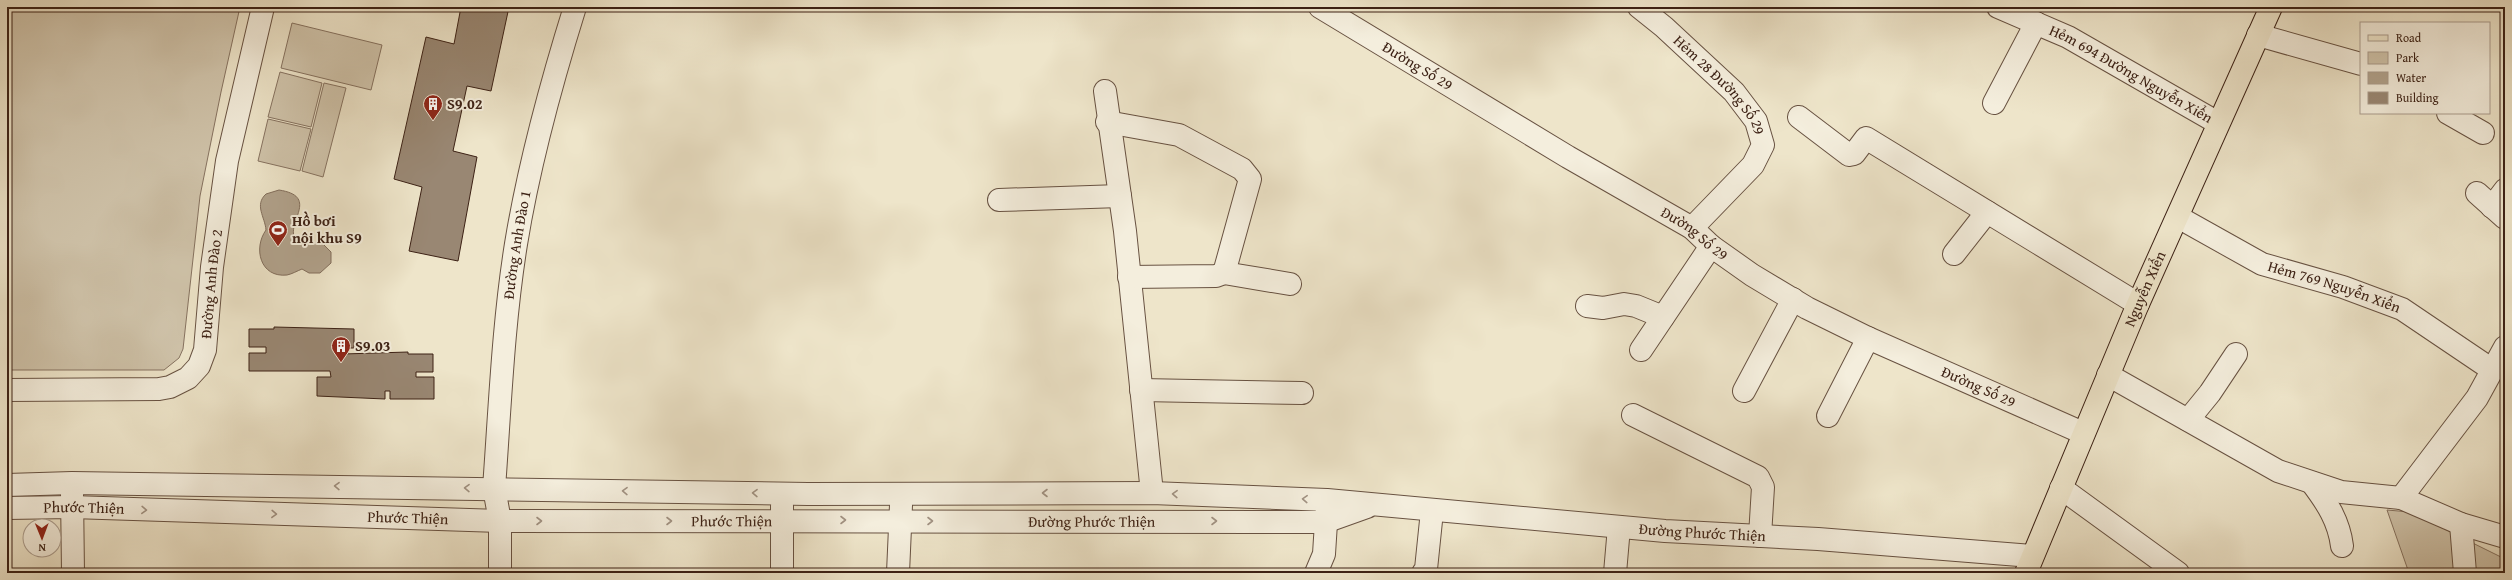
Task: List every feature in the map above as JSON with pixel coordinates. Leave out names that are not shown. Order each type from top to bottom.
[{"type":"main road","name":"Nguyễn Xiển","points":[[2029,565],[2138,304],[2271,7]]},
{"type":"street","name":"Đường Anh Đào 2","points":[[7,390],[159,389],[180,384],[199,366],[206,341],[212,267],[227,161],[263,7]]},
{"type":"street","name":"Đường Anh Đào 1","points":[[500,573],[500,521],[494,488],[507,314],[516,243],[546,108],[575,7]]},
{"type":"street","name":"Đường Số 29","points":[[1320,7],[1349,14],[1568,157],[1692,228],[1711,246],[1752,275],[1793,299],[1868,338],[2083,434]]},
{"type":"street","name":"Hẻm 28 Đường Số 29","points":[[1639,7],[1664,27],[1734,92],[1756,121],[1763,145],[1753,165],[1692,228]]},
{"type":"street","name":"Hẻm 694 Đường Nguyễn Xiển","points":[[1998,7],[2068,37],[2218,123]]},
{"type":"street","points":[[1994,103],[2036,23]]},
{"type":"street","points":[[2258,35],[2360,64]]},
{"type":"street","points":[[1105,91],[1107,122],[1120,196],[1152,493]]},
{"type":"street","points":[[2450,114],[2483,133]]},
{"type":"street","points":[[1799,117],[1849,155],[1854,154],[1866,138],[2138,304]]},
{"type":"street","points":[[1107,122],[1179,135],[1248,174],[1249,185],[1224,273]]},
{"type":"street","points":[[999,200],[1120,196]]},
{"type":"street","points":[[1954,254],[1987,212]]},
{"type":"street","name":"Hẻm 769 Nguyễn Xiển","points":[[2178,217],[2262,264],[2366,295],[2402,310],[2485,365]]},
{"type":"street","points":[[1641,350],[1711,246]]},
{"type":"street","points":[[1129,277],[1216,276],[1224,273],[1290,284]]},
{"type":"street","points":[[1744,391],[1793,299]]},
{"type":"street","points":[[1587,306],[1603,308],[1624,304],[1636,306],[1663,317]]},
{"type":"street","points":[[1828,416],[1868,338]]},
{"type":"street","points":[[2401,498],[2476,398],[2505,347]]},
{"type":"street","points":[[2188,420],[2210,393],[2236,354]]},
{"type":"street","points":[[2108,375],[2278,471],[2341,492],[2401,498],[2461,524],[2505,537]]},
{"type":"street","points":[[1142,390],[1302,393]]},
{"type":"street","points":[[1633,415],[1758,477],[1763,487],[1760,536]]},
{"type":"street","name":"Phước Thiện","points":[[7,485],[72,483],[494,488],[808,494]]},
{"type":"street","points":[[72,483],[72,573]]},
{"type":"street","points":[[2312,483],[2332,510],[2340,533],[2342,546]]},
{"type":"street","points":[[2061,488],[2178,573]]},
{"type":"street","points":[[782,493],[782,573]]},
{"type":"street","name":"Đường Phước Thiện","points":[[808,494],[1152,493],[1327,500],[1372,506],[1619,527],[1760,536],[2029,565]]},
{"type":"street","points":[[898,573],[901,494]]},
{"type":"street","points":[[1316,573],[1324,554],[1327,500]]},
{"type":"street","name":"Đường Phước Thiện","points":[[809,520],[1325,522],[1372,506]]},
{"type":"street","name":"Phước Thiện","points":[[7,508],[72,507],[500,521],[809,520]]},
{"type":"street","points":[[1423,573],[1426,569],[1432,511]]},
{"type":"street","points":[[2461,524],[2465,573]]},
{"type":"street","points":[[1615,573],[1619,527]]},
{"type":"green space","points":[[7,7],[240,7],[200,196],[183,349],[179,358],[164,370],[7,370]]},
{"type":"green space","points":[[292,23],[382,45],[371,90],[281,68]]},
{"type":"green space","points":[[280,72],[322,83],[311,127],[268,117]]},
{"type":"green space","points":[[324,83],[346,88],[323,177],[302,171]]},
{"type":"green space","points":[[268,119],[311,129],[300,171],[258,161]]},
{"type":"green space","points":[[2387,510],[2410,512],[2505,559],[2505,573],[2409,573]]},
{"type":"water","points":[[279,190],[291,193],[297,197],[300,203],[295,223],[294,236],[305,243],[321,242],[331,252],[331,263],[320,273],[309,273],[302,269],[287,275],[278,275],[270,272],[265,267],[260,253],[260,245],[266,230],[260,207],[266,194]]},
{"type":"building","name":"S9.02","points":[[461,7],[509,7],[491,91],[467,86],[453,151],[477,157],[458,261],[409,251],[422,187],[394,179],[426,37],[454,44]]},
{"type":"building","name":"S9.03","points":[[274,327],[354,329],[354,348],[344,348],[343,354],[408,352],[408,354],[433,354],[433,372],[416,372],[416,377],[434,377],[434,399],[390,399],[390,391],[385,391],[385,399],[317,396],[317,377],[331,377],[330,371],[249,371],[249,353],[266,353],[266,347],[249,347],[249,329],[274,329]]},
{"type":"place","name":"S9.02","points":[[433,121]]},
{"type":"place","name":"Hồ bơi nội khu S9","points":[[278,247]]},
{"type":"place","name":"S9.03","points":[[341,363]]}]
